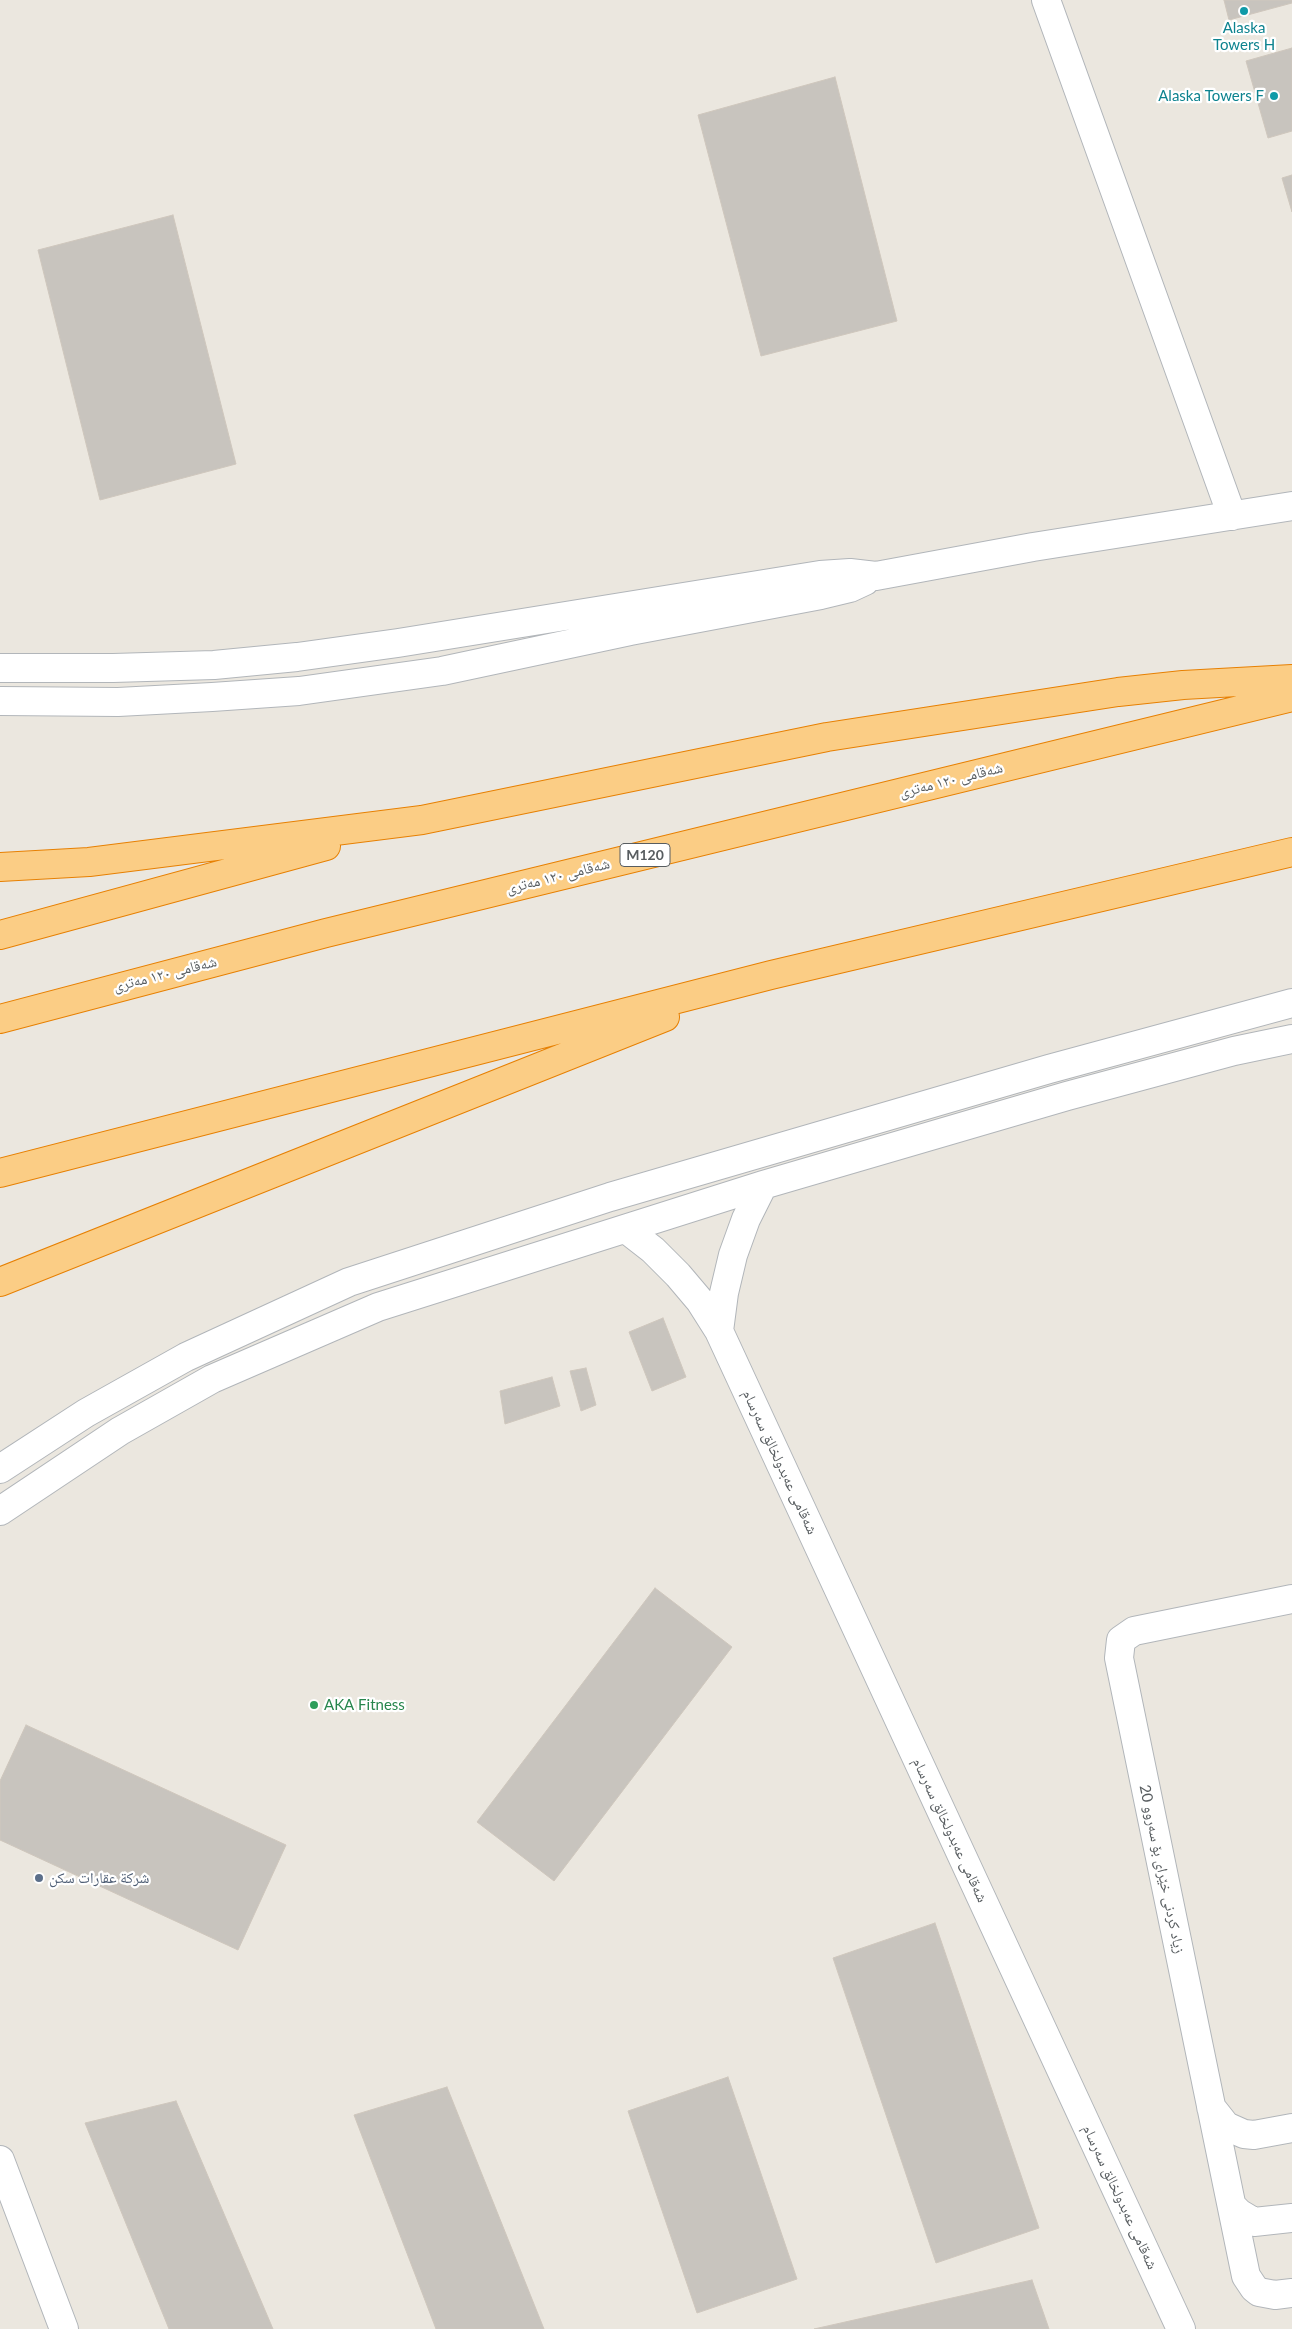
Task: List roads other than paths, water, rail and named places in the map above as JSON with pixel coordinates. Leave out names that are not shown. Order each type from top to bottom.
[{"type":"highway","points":[[0,935],[422,820],[837,736],[1118,692],[1183,684],[1292,679]]},
{"type":"highway","name":"شەقامی ١٢٠ مەتری","points":[[0,1019],[326,933],[1292,697]]},
{"type":"highway","points":[[0,868],[89,862],[422,820]]},
{"type":"highway","points":[[0,1173],[771,976],[1292,852]]},
{"type":"highway","points":[[0,1282],[771,976]]},
{"type":"street","points":[[1046,0],[1232,516]]},
{"type":"street","points":[[0,701],[118,702],[212,697],[299,691],[433,672],[836,592],[876,576],[1033,547],[1292,506]]},
{"type":"street","points":[[0,668],[131,668],[214,665],[297,657],[408,642],[820,575],[850,573],[876,576]]},
{"type":"street","points":[[0,1469],[86,1413],[186,1357],[349,1282],[619,1194],[1049,1069],[1292,1003]]},
{"type":"street","points":[[0,1511],[120,1431],[212,1380],[378,1307],[763,1185],[1067,1096],[1234,1051],[1292,1039]]},
{"type":"street","points":[[719,1331],[724,1293],[733,1255],[746,1219],[763,1185]]},
{"type":"street","name":"شەقامی عەبدولخالق سەرسام","points":[[626,1229],[653,1250],[678,1275],[700,1302],[719,1331],[1181,2329]]},
{"type":"street","name":"زیاد كردنی خێرای بۆ سه‌روو 20","points":[[1292,1599],[1134,1631],[1121,1640],[1118,1658],[1246,2276],[1259,2292],[1266,2294],[1292,2293]]},
{"type":"street","points":[[1212,2107],[1226,2126],[1244,2134],[1254,2136],[1292,2128]]},
{"type":"street","points":[[0,2160],[64,2329]]},
{"type":"street","points":[[1232,2206],[1239,2214],[1254,2222],[1292,2218]]},
{"type":"place","name":"Alaska Towers H","points":[[1244,11]]},
{"type":"place","name":"Alaska Towers F","points":[[1274,96]]},
{"type":"place","name":"AKA Fitness","points":[[314,1705]]},
{"type":"place","name":"شركة عقارات سكن","points":[[39,1878]]}]
